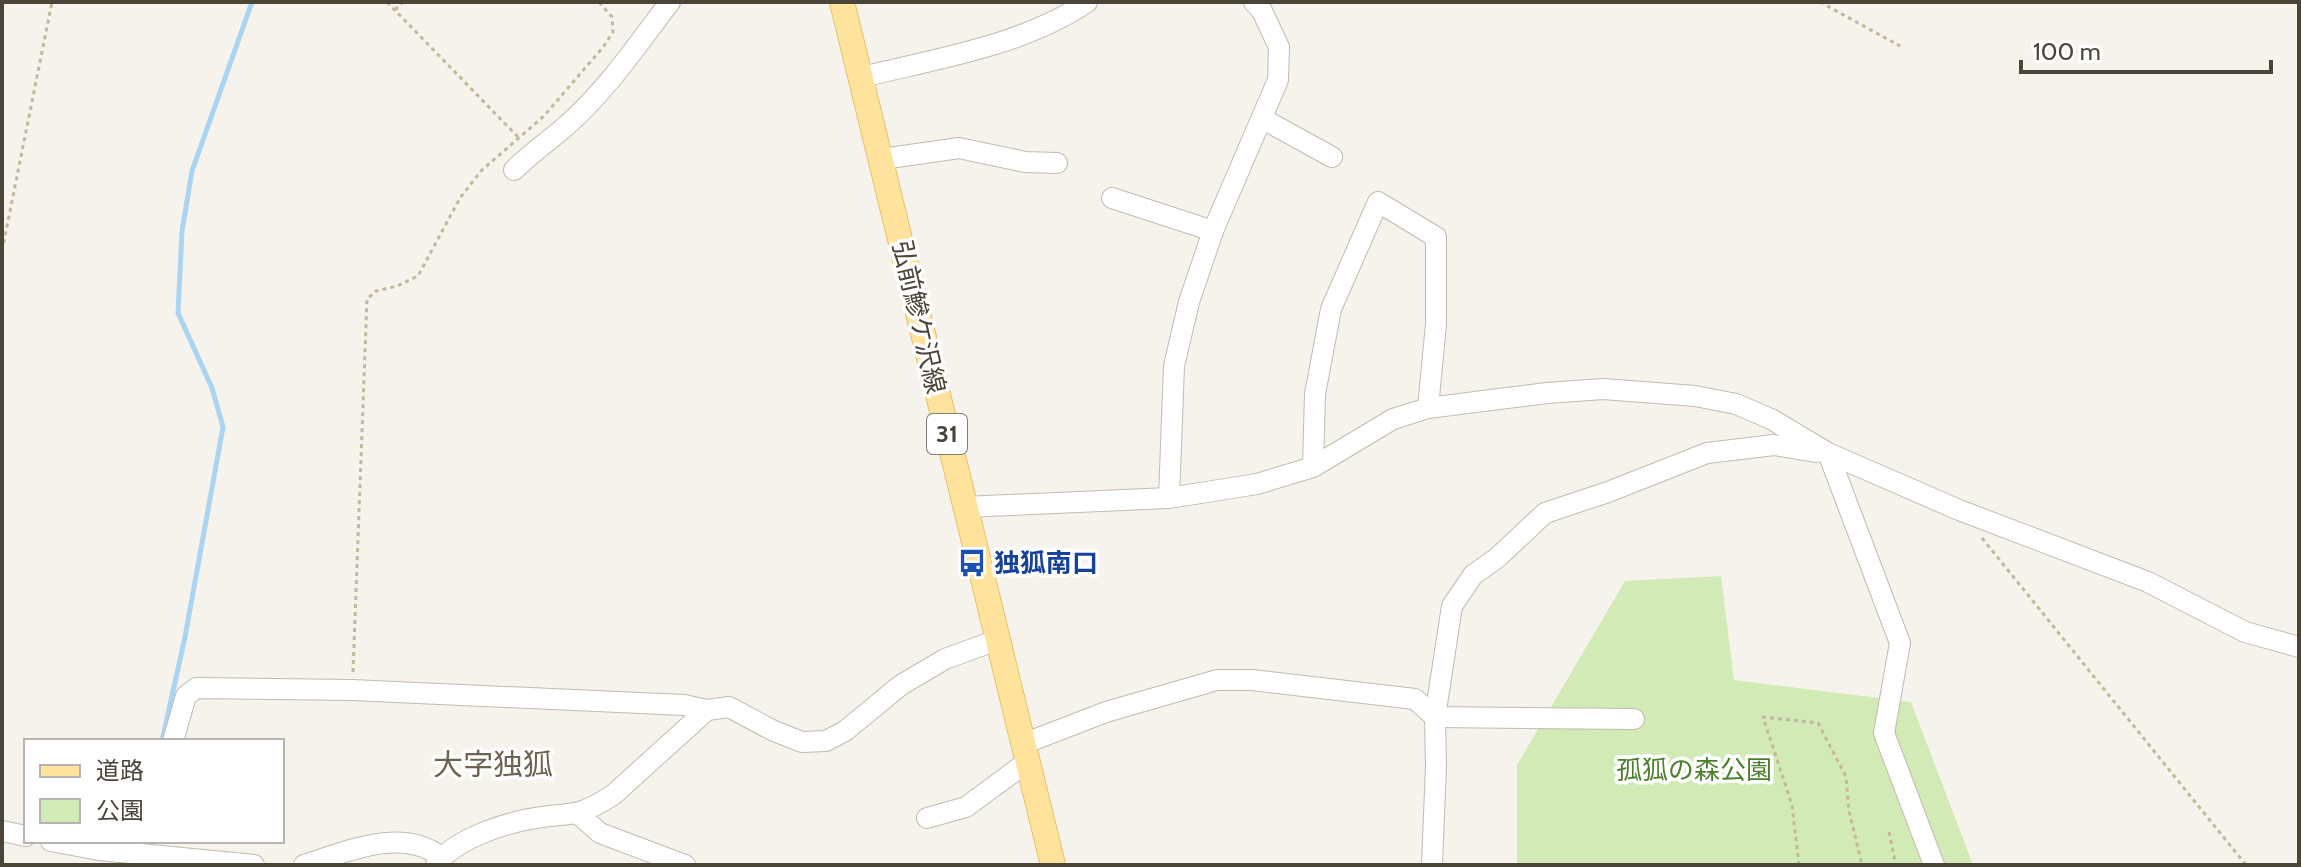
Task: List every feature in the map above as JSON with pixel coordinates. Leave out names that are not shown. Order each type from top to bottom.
[{"type":"main road","name":"弘前鰺ケ沢線","points":[[842,2],[1053,865]]},
{"type":"street","points":[[514,170],[526,144],[566,126],[620,69],[670,2]]},
{"type":"street","points":[[862,77],[1029,32],[1069,15],[1087,2]]},
{"type":"street","points":[[1169,498],[1174,366],[1189,302],[1213,231],[1278,80],[1279,47],[1262,11],[1254,2]]},
{"type":"street","points":[[1263,119],[1332,157]]},
{"type":"street","points":[[882,159],[959,148],[1025,162],[1057,163]]},
{"type":"street","points":[[1112,198],[1213,231]]},
{"type":"street","points":[[1313,467],[1315,394],[1331,309],[1378,202],[1436,237],[1436,324],[1428,408]]},
{"type":"street","points":[[964,507],[1169,498],[1257,484],[1313,467],[1393,419],[1428,408],[1603,389],[1695,396],[1736,404],[1771,419],[1828,453],[1959,510],[2148,582],[2245,632],[2299,647]]},
{"type":"street","points":[[1432,865],[1435,717],[1452,606],[1473,575],[1497,558],[1545,513],[1707,453],[1774,445],[1828,453]]},
{"type":"street","points":[[1828,453],[1900,643],[1884,733],[1934,865]]},
{"type":"street","points":[[174,739],[186,696],[196,688],[352,690],[684,705],[707,710],[729,707],[802,742],[826,741],[845,731],[912,678],[945,659],[997,640]]},
{"type":"street","points":[[927,818],[966,807],[1025,753],[1106,712],[1217,680],[1252,680],[1415,699],[1435,717],[1634,719]]},
{"type":"street","points":[[304,865],[372,845],[404,842],[430,848],[439,861],[476,836],[539,817],[577,813],[613,795],[707,710]]},
{"type":"street","points":[[577,813],[600,833],[685,865]]},
{"type":"street","points":[[2,831],[24,836]]},
{"type":"street","points":[[68,843],[254,865]]},
{"type":"path","points":[[2,251],[52,2]]},
{"type":"path","points":[[387,2],[526,144]]},
{"type":"path","points":[[395,10],[403,2]]},
{"type":"path","points":[[352,690],[367,299],[376,291],[418,276],[460,198],[482,170],[526,144],[544,116],[613,32],[612,17],[599,2]]},
{"type":"path","points":[[1820,2],[1900,46]]},
{"type":"path","points":[[1959,510],[2246,865]]},
{"type":"path","points":[[1799,865],[1792,805],[1763,717],[1818,723],[1846,777],[1849,811],[1862,865]]},
{"type":"path","points":[[1889,832],[1896,865]]},
{"type":"green space","name":"孤狐の森公園","points":[[1721,576],[1734,680],[1911,702],[1973,865],[1517,865],[1517,765],[1625,581]]},
{"type":"waterway","points":[[162,739],[185,637],[223,427],[212,388],[178,313],[182,231],[192,171],[252,2]]},
{"type":"place","name":"独狐南口","points":[[972,563]]},
{"type":"district","name":"大字独狐","points":[[493,765]]}]
